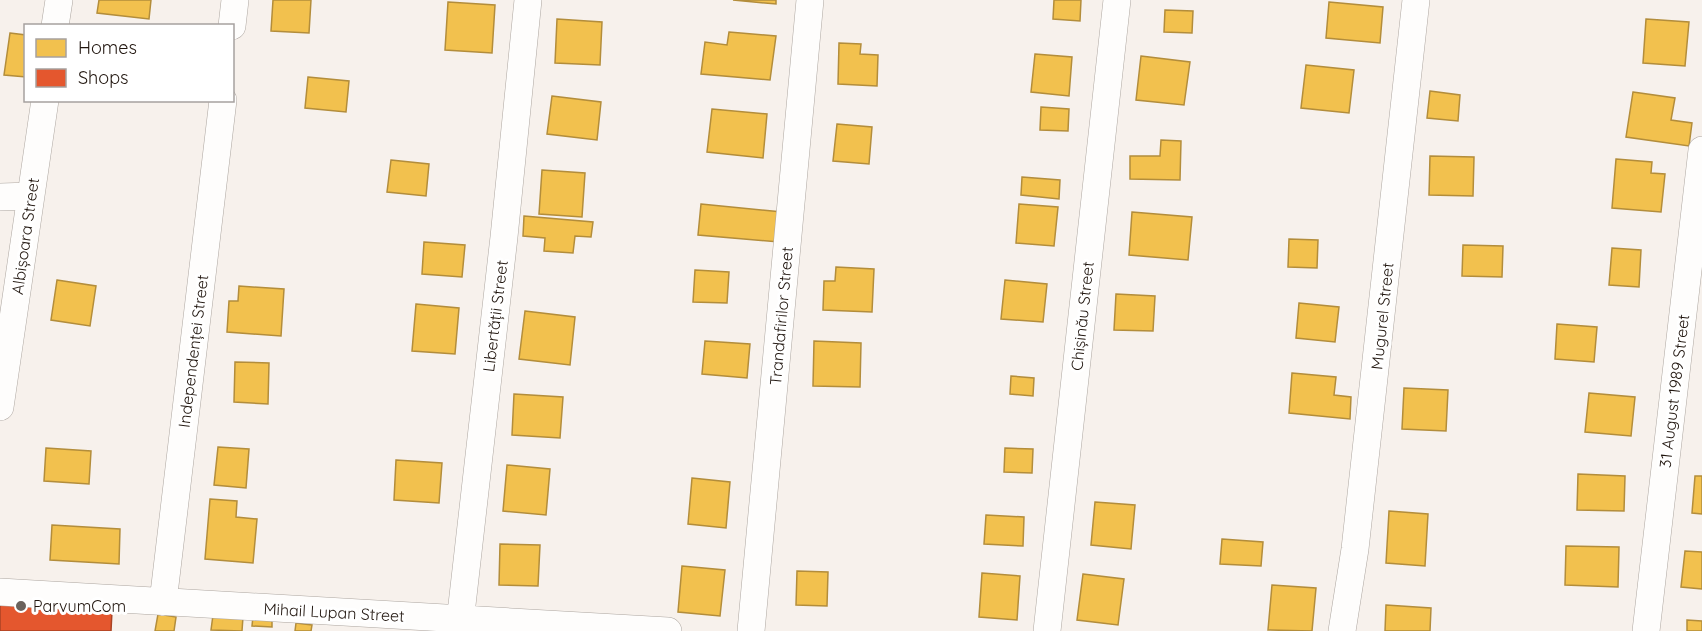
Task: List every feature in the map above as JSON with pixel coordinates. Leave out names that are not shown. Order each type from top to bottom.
[{"type":"street","points":[[55,24],[59,0]]},
{"type":"street","points":[[232,24],[235,0]]},
{"type":"street","name":"Libertății Street","points":[[460,625],[528,0]]},
{"type":"street","name":"Trandafirilor Street","points":[[751,631],[810,0]]},
{"type":"street","name":"Chișinău Street","points":[[1047,631],[1117,0]]},
{"type":"street","name":"Mugurel Street","points":[[1342,631],[1357,538],[1416,0]]},
{"type":"street","name":"Albișoara Street","points":[[0,407],[45,102]]},
{"type":"street","name":"Independenței Street","points":[[163,602],[223,102]]},
{"type":"street","name":"31 August 1989 Street","points":[[1646,631],[1702,150]]},
{"type":"street","points":[[0,197],[31,196]]},
{"type":"street","name":"Mihail Lupan Street","points":[[0,592],[460,625],[668,631]]},
{"type":"building: Homes","points":[[99,0],[151,0],[149,19],[97,13]]},
{"type":"building: Homes","points":[[273,0],[311,0],[309,33],[271,31]]},
{"type":"building: Homes","points":[[733,0],[776,0],[776,4]]},
{"type":"building: Homes","points":[[1054,0],[1081,0],[1080,21],[1053,19]]},
{"type":"building: Homes","points":[[448,2],[495,5],[492,53],[445,50]]},
{"type":"building: Homes","points":[[1329,2],[1383,7],[1380,43],[1326,38]]},
{"type":"building: Homes","points":[[1165,10],[1193,11],[1192,33],[1164,32]]},
{"type":"building: Homes","points":[[557,19],[602,22],[600,65],[555,63]]},
{"type":"building: Homes","points":[[1646,19],[1689,22],[1685,66],[1643,63]]},
{"type":"building: Homes","points":[[729,32],[776,36],[770,80],[701,74],[705,42],[727,45]]},
{"type":"building: Homes","points":[[10,33],[24,35],[24,77],[4,75]]},
{"type":"building: Homes","points":[[839,43],[861,44],[860,54],[878,55],[877,86],[838,84]]},
{"type":"building: Homes","points":[[1035,54],[1072,57],[1069,96],[1031,92]]},
{"type":"building: Homes","points":[[1141,56],[1190,62],[1184,105],[1136,100]]},
{"type":"building: Homes","points":[[1306,65],[1354,70],[1349,113],[1301,108]]},
{"type":"building: Homes","points":[[308,77],[349,81],[346,112],[305,108]]},
{"type":"building: Homes","points":[[1430,91],[1460,95],[1458,121],[1427,118]]},
{"type":"building: Homes","points":[[1633,92],[1675,98],[1671,120],[1692,123],[1689,146],[1626,137]]},
{"type":"building: Homes","points":[[552,96],[601,102],[597,140],[547,134]]},
{"type":"building: Homes","points":[[1041,107],[1069,109],[1068,131],[1040,130]]},
{"type":"building: Homes","points":[[712,109],[767,114],[763,158],[707,152]]},
{"type":"building: Homes","points":[[837,124],[872,127],[869,164],[833,161]]},
{"type":"building: Homes","points":[[1161,140],[1181,141],[1180,180],[1130,179],[1130,156],[1160,156]]},
{"type":"building: Homes","points":[[1430,156],[1474,157],[1473,196],[1429,195]]},
{"type":"building: Homes","points":[[1616,159],[1652,162],[1651,173],[1665,174],[1661,212],[1612,208]]},
{"type":"building: Homes","points":[[391,160],[429,164],[426,196],[387,192]]},
{"type":"building: Homes","points":[[542,170],[585,173],[582,217],[539,214]]},
{"type":"building: Homes","points":[[1022,177],[1060,180],[1059,199],[1021,195]]},
{"type":"building: Homes","points":[[701,204],[782,212],[779,242],[698,235]]},
{"type":"building: Homes","points":[[1019,204],[1058,207],[1054,246],[1016,243]]},
{"type":"building: Homes","points":[[1132,212],[1192,217],[1188,260],[1129,255]]},
{"type":"building: Homes","points":[[524,216],[593,222],[591,237],[575,236],[573,253],[544,251],[545,238],[523,236]]},
{"type":"building: Homes","points":[[1289,239],[1318,240],[1317,268],[1288,267]]},
{"type":"building: Homes","points":[[424,242],[465,245],[462,277],[422,274]]},
{"type":"building: Homes","points":[[1463,245],[1503,246],[1502,277],[1462,276]]},
{"type":"building: Homes","points":[[1612,248],[1641,250],[1639,287],[1609,285]]},
{"type":"building: Homes","points":[[836,267],[874,269],[872,312],[823,310],[824,281],[835,281]]},
{"type":"building: Homes","points":[[695,270],[729,272],[727,303],[693,302]]},
{"type":"building: Homes","points":[[57,280],[96,286],[90,326],[51,320]]},
{"type":"building: Homes","points":[[1005,280],[1047,284],[1043,322],[1001,319]]},
{"type":"building: Homes","points":[[239,286],[284,289],[281,336],[227,332],[229,301],[238,301]]},
{"type":"building: Homes","points":[[1116,294],[1155,296],[1153,331],[1114,330]]},
{"type":"building: Homes","points":[[1299,303],[1339,307],[1335,342],[1296,338]]},
{"type":"building: Homes","points":[[416,304],[459,308],[455,354],[412,351]]},
{"type":"building: Homes","points":[[525,311],[575,317],[570,365],[519,359]]},
{"type":"building: Homes","points":[[1557,324],[1597,327],[1594,362],[1555,359]]},
{"type":"building: Homes","points":[[705,341],[750,344],[747,378],[702,374]]},
{"type":"building: Homes","points":[[814,341],[861,343],[860,387],[813,386]]},
{"type":"building: Homes","points":[[235,362],[269,363],[268,404],[234,402]]},
{"type":"building: Homes","points":[[1292,373],[1336,377],[1334,395],[1351,397],[1350,419],[1289,413]]},
{"type":"building: Homes","points":[[1011,376],[1034,378],[1033,396],[1010,394]]},
{"type":"building: Homes","points":[[1404,388],[1448,390],[1446,431],[1402,429]]},
{"type":"building: Homes","points":[[1589,393],[1635,397],[1631,436],[1585,432]]},
{"type":"building: Homes","points":[[514,394],[563,397],[560,438],[512,435]]},
{"type":"building: Homes","points":[[218,447],[249,449],[246,488],[214,485]]},
{"type":"building: Homes","points":[[46,448],[91,451],[89,484],[44,481]]},
{"type":"building: Homes","points":[[1005,448],[1033,449],[1032,473],[1004,472]]},
{"type":"building: Homes","points":[[396,460],[442,463],[439,503],[394,500]]},
{"type":"building: Homes","points":[[507,465],[550,469],[546,515],[503,511]]},
{"type":"building: Homes","points":[[1578,474],[1625,476],[1624,511],[1577,510]]},
{"type":"building: Homes","points":[[1695,476],[1702,476],[1702,514],[1692,513]]},
{"type":"building: Homes","points":[[692,478],[730,482],[726,528],[688,524]]},
{"type":"building: Homes","points":[[210,499],[237,501],[236,517],[257,519],[253,563],[205,559]]},
{"type":"building: Homes","points":[[1095,502],[1135,505],[1131,549],[1091,545]]},
{"type":"building: Homes","points":[[1389,511],[1428,514],[1425,566],[1386,563]]},
{"type":"building: Homes","points":[[986,515],[1024,517],[1023,546],[984,544]]},
{"type":"building: Homes","points":[[52,525],[120,529],[119,564],[50,560]]},
{"type":"building: Homes","points":[[1222,539],[1263,542],[1261,566],[1220,564]]},
{"type":"building: Homes","points":[[500,544],[540,545],[538,586],[499,585]]},
{"type":"building: Homes","points":[[1566,546],[1619,547],[1618,587],[1565,585]]},
{"type":"building: Homes","points":[[1685,551],[1702,552],[1702,589],[1681,587]]},
{"type":"building: Homes","points":[[682,566],[725,570],[720,616],[678,612]]},
{"type":"building: Homes","points":[[797,571],[828,572],[827,606],[796,605]]},
{"type":"building: Homes","points":[[982,573],[1020,576],[1017,620],[979,617]]},
{"type":"building: Homes","points":[[1083,574],[1124,579],[1118,625],[1077,620]]},
{"type":"building: Homes","points":[[1272,585],[1316,588],[1312,631],[1268,630]]},
{"type":"building: Homes","points":[[1386,605],[1431,608],[1430,631],[1385,631]]},
{"type":"building: Homes","points":[[158,614],[176,617],[174,631],[155,631]]},
{"type":"building: Homes","points":[[213,615],[243,617],[242,631],[211,630]]},
{"type":"building: Homes","points":[[253,616],[272,617],[272,627],[252,626]]},
{"type":"building: Homes","points":[[1687,620],[1702,621],[1702,631],[1687,631]]},
{"type":"building: Homes","points":[[296,623],[312,625],[311,631],[295,631]]},
{"type":"building: Shops","points":[[0,603],[112,611],[111,631],[0,631]]},
{"type":"place","name":"ParvumCom","points":[[21,606]]}]
